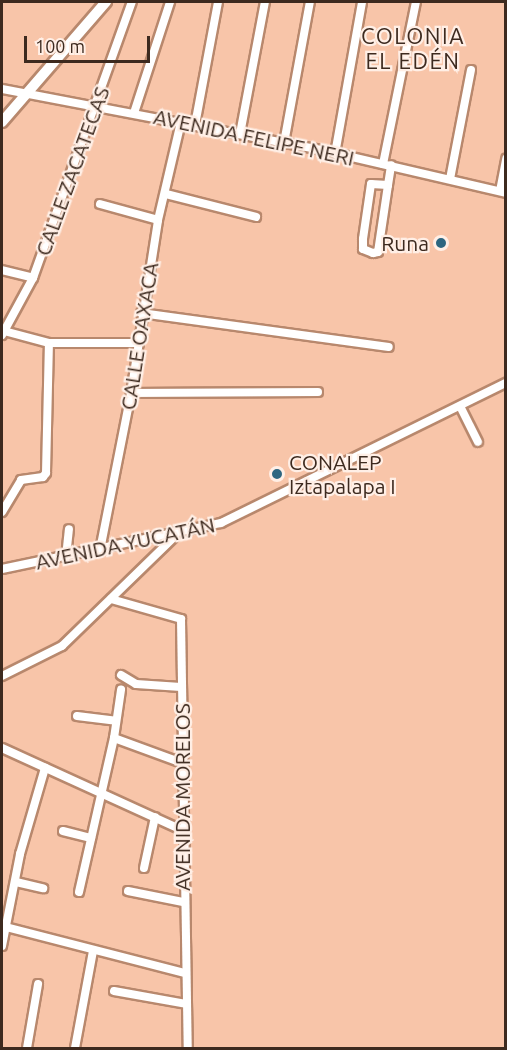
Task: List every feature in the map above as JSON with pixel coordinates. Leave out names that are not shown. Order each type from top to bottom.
[{"type":"street","points":[[2,122],[106,2]]},
{"type":"street","name":"CALLE ZACATECAS","points":[[3,333],[33,278],[97,106],[132,2]]},
{"type":"street","points":[[134,113],[170,2]]},
{"type":"street","points":[[195,125],[218,2]]},
{"type":"street","points":[[240,134],[265,2]]},
{"type":"street","points":[[284,143],[310,2]]},
{"type":"street","points":[[335,153],[362,2]]},
{"type":"street","points":[[388,185],[371,184],[363,249],[373,253],[378,252],[388,185],[387,165],[416,2]]},
{"type":"street","points":[[450,179],[471,70]]},
{"type":"street","name":"AVENIDA FELIPE NERI","points":[[2,89],[335,153],[503,192]]},
{"type":"street","name":"CALLE OAXACA","points":[[100,550],[131,393],[141,313],[158,220],[166,194],[181,122]]},
{"type":"street","points":[[503,192],[506,159]]},
{"type":"street","points":[[166,194],[256,217]]},
{"type":"street","points":[[100,204],[158,220]]},
{"type":"street","points":[[2,270],[33,278]]},
{"type":"street","points":[[141,313],[389,347]]},
{"type":"street","points":[[3,333],[49,343],[139,343]]},
{"type":"street","points":[[2,512],[21,480],[44,477],[46,473],[49,343]]},
{"type":"street","name":"AVENIDA YUCATÁN","points":[[2,569],[175,536],[221,523],[506,383]]},
{"type":"street","points":[[131,393],[318,392]]},
{"type":"street","points":[[460,406],[478,442]]},
{"type":"street","points":[[66,556],[69,529]]},
{"type":"street","points":[[2,676],[62,646],[175,536]]},
{"type":"street","name":"AVENIDA MORELOS","points":[[111,599],[181,619],[183,902],[188,1048]]},
{"type":"street","points":[[121,675],[136,684],[181,687]]},
{"type":"street","points":[[79,892],[114,738],[121,690]]},
{"type":"street","points":[[76,716],[116,721]]},
{"type":"street","points":[[114,738],[182,763]]},
{"type":"street","points":[[2,748],[182,830]]},
{"type":"street","points":[[2,946],[4,926],[45,768]]},
{"type":"street","points":[[144,867],[155,817]]},
{"type":"street","points":[[63,831],[92,838]]},
{"type":"street","points":[[16,882],[43,888]]},
{"type":"street","points":[[128,891],[183,902]]},
{"type":"street","points":[[4,926],[93,951],[185,973]]},
{"type":"street","points":[[75,1048],[93,951]]},
{"type":"street","points":[[27,1048],[38,984]]},
{"type":"street","points":[[114,991],[186,1004]]},
{"type":"place","name":"Runa","points":[[441,243]]},
{"type":"place","name":"CONALEP Iztapalapa I","points":[[277,474]]},
{"type":"district","name":"COLONIA EL EDÉN","points":[[413,48]]}]
